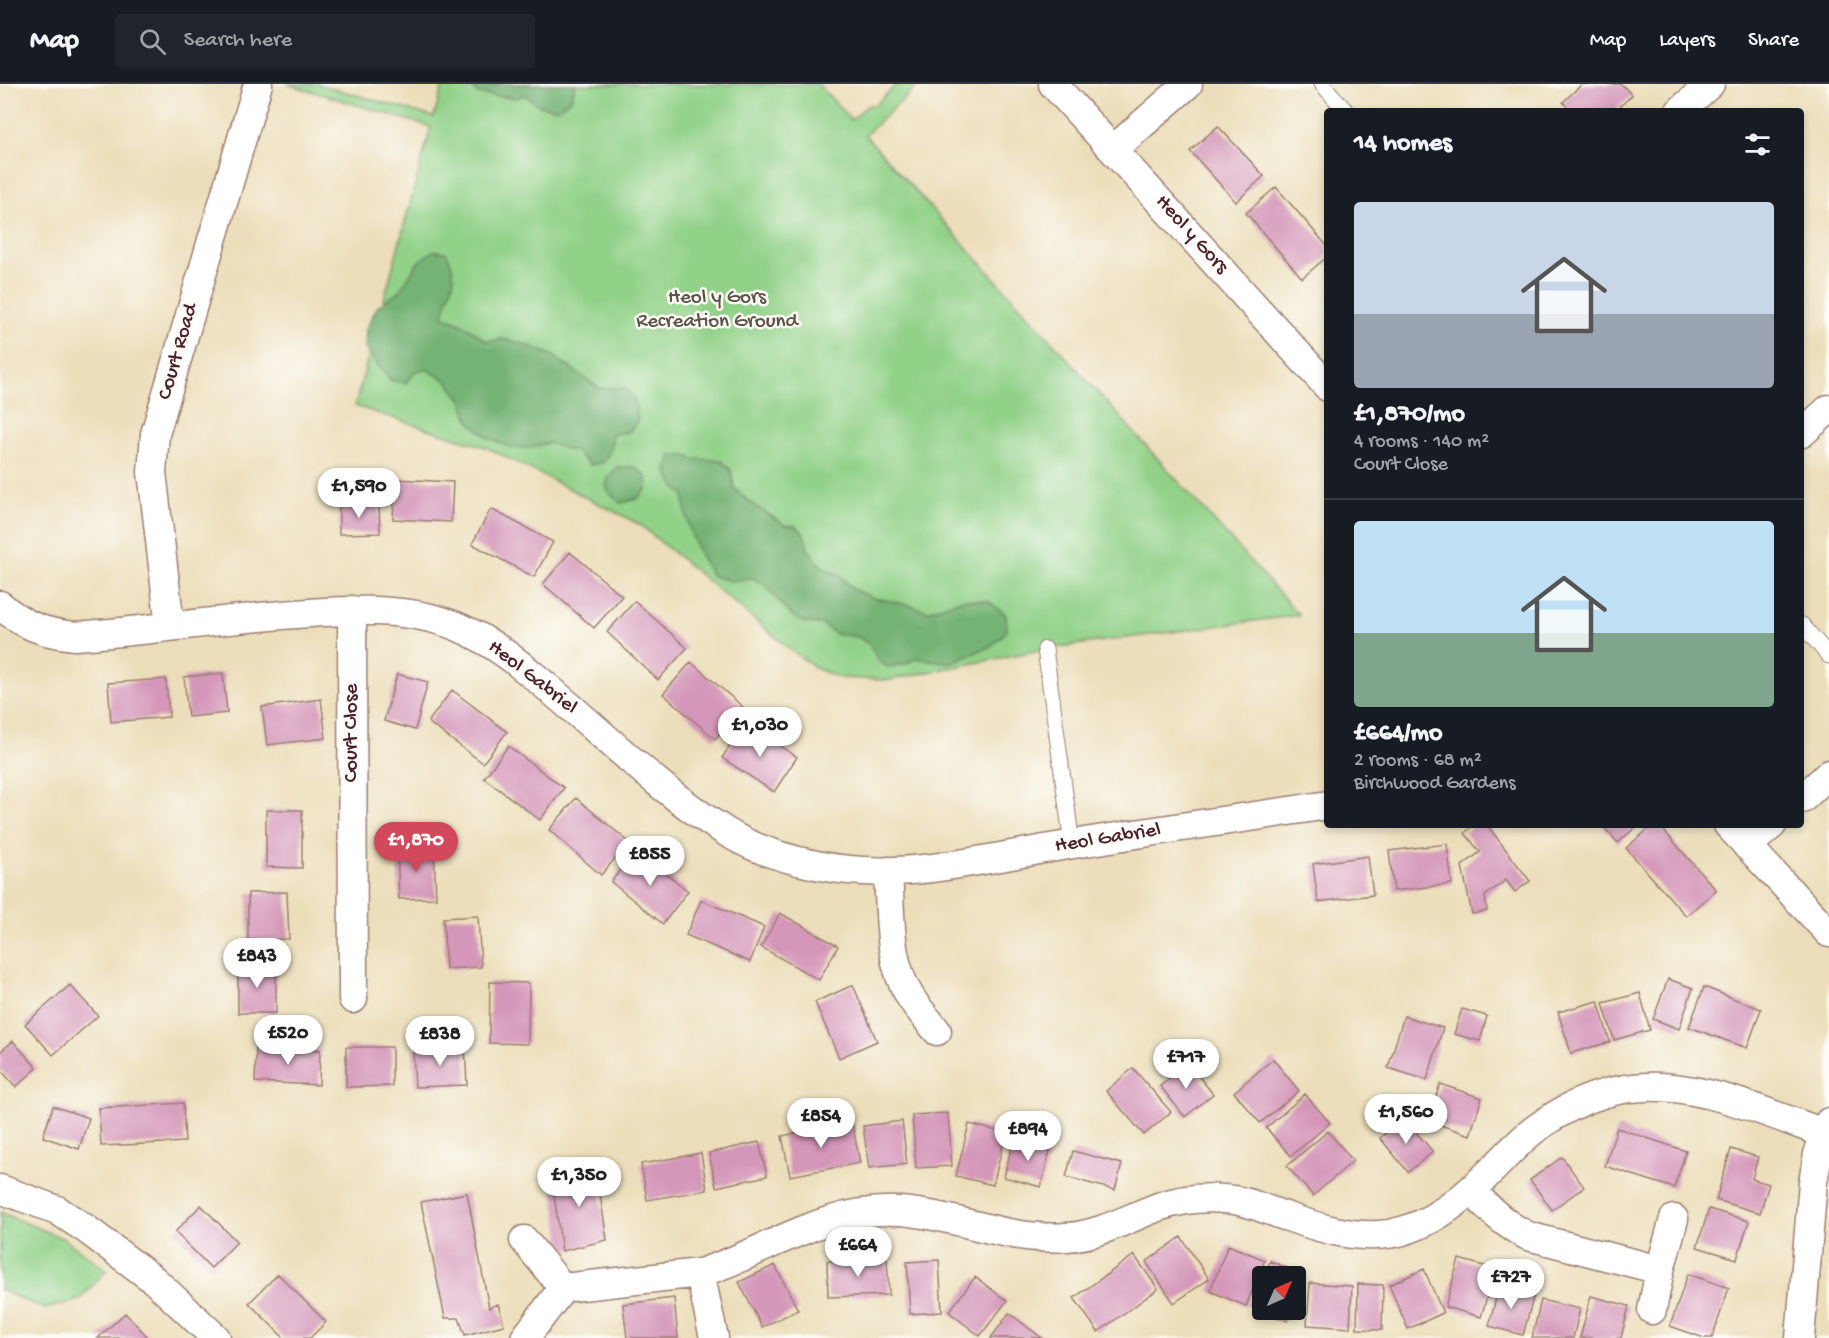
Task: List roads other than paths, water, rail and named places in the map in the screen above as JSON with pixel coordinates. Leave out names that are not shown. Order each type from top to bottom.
[{"type":"street","name":"Court Road","points":[[170,626],[152,472],[155,434],[258,84]]},
{"type":"street","name":"Heol y Gors","points":[[1053,84],[1324,383]]},
{"type":"street","points":[[1114,149],[1188,84]]},
{"type":"street","points":[[1683,108],[1710,84]]},
{"type":"street","points":[[1804,431],[1829,409]]},
{"type":"street","name":"Heol Gabriel","points":[[0,605],[32,627],[52,634],[75,636],[352,610],[423,616],[455,626],[485,640],[521,665],[686,804],[730,834],[763,850],[814,865],[854,871],[926,869],[1324,806]]},
{"type":"street","name":"Court Close","points":[[352,610],[353,999]]},
{"type":"street","points":[[1804,796],[1829,774]]},
{"type":"street","points":[[1731,828],[1829,933]]},
{"type":"street","points":[[1747,846],[1768,828]]},
{"type":"street","points":[[888,871],[893,947],[902,980],[910,997],[937,1030]]},
{"type":"street","points":[[525,1338],[562,1288],[700,1273],[725,1265],[823,1221],[859,1213],[899,1211],[944,1218],[1039,1239],[1071,1237],[1102,1229],[1161,1206],[1197,1199],[1225,1199],[1251,1203],[1329,1230],[1388,1234],[1412,1228],[1437,1216],[1472,1191],[1537,1127],[1564,1110],[1595,1096],[1625,1088],[1655,1086],[1689,1089],[1720,1096],[1827,1128],[1818,1154],[1814,1182],[1800,1338]]},
{"type":"street","points":[[0,1189],[57,1210],[86,1228],[153,1280],[216,1338]]},
{"type":"street","points":[[1472,1191],[1499,1219],[1528,1236],[1660,1270]]},
{"type":"street","points":[[1652,1310],[1674,1219]]},
{"type":"street","points":[[524,1240],[562,1288]]},
{"type":"street","points":[[700,1273],[714,1338]]},
{"type":"lane","points":[[1322,84],[1343,108]]},
{"type":"lane","points":[[1804,627],[1829,656]]},
{"type":"lane","points":[[1045,649],[1072,844]]},
{"type":"park label","name":"Heol y Gors Recreation Ground","points":[[717,310]]}]
